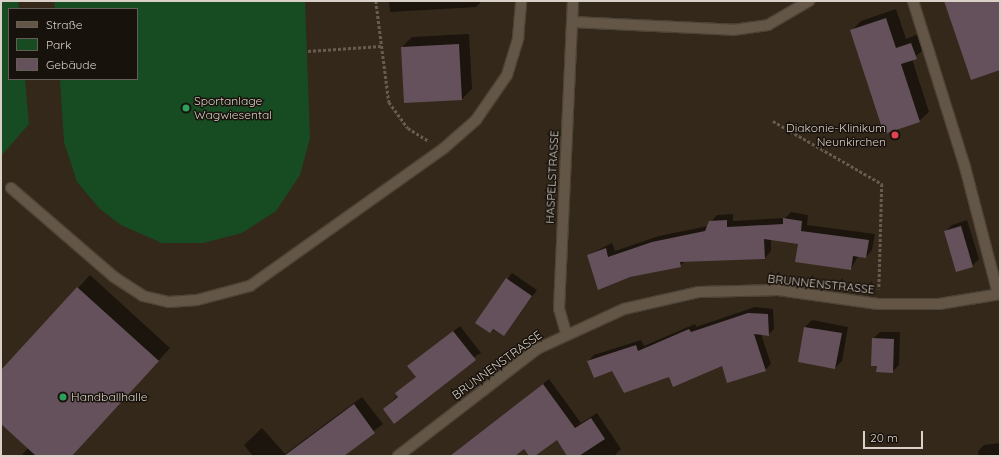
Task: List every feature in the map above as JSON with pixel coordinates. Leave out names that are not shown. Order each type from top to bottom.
[{"type":"street","points":[[12,188],[114,277],[143,296],[170,302],[197,300],[250,286],[443,149],[476,120],[507,75],[518,38],[521,1]]},
{"type":"street","name":"HASPELSTRASSE","points":[[566,333],[559,309],[573,1]]},
{"type":"street","points":[[572,22],[733,30],[768,24],[809,1]]},
{"type":"street","points":[[913,1],[965,167],[999,294]]},
{"type":"street","name":"BRUNNENSTRASSE","points":[[398,456],[537,349],[566,333],[624,309],[699,292],[778,290],[878,304],[939,304],[999,294]]},
{"type":"path","points":[[376,1],[389,102],[408,128],[443,149]]},
{"type":"path","points":[[308,51],[381,46]]},
{"type":"path","points":[[772,121],[882,184],[878,304]]},
{"type":"green space","points":[[1,1],[18,1],[19,8],[8,8],[8,80],[25,80],[29,124],[1,156]]},
{"type":"green space","name":"Sportanlage Wagwiesental","points":[[54,1],[305,1],[310,138],[300,175],[276,211],[242,233],[203,243],[162,243],[121,225],[100,209],[77,182],[64,142],[60,80],[138,80],[138,8],[55,8]]},
{"type":"building","points":[[944,1],[1000,1],[1000,70],[971,80]]},
{"type":"building","points":[[886,18],[896,48],[911,43],[917,59],[901,64],[920,122],[884,134],[850,30]]},
{"type":"building","points":[[459,44],[462,100],[404,103],[401,47]]},
{"type":"building","points":[[783,218],[802,221],[801,231],[869,240],[866,258],[853,256],[851,270],[795,262],[798,244],[764,239],[765,259],[680,262],[681,267],[630,277],[598,290],[587,255],[606,248],[608,257],[652,242],[705,231],[709,221],[727,220],[727,227],[783,224]]},
{"type":"building","points":[[961,226],[973,267],[956,272],[944,231]]},
{"type":"building","points":[[506,278],[532,296],[504,336],[493,329],[490,333],[475,323]]},
{"type":"building","name":"Handballhalle","points":[[77,287],[159,361],[72,456],[36,456],[1,424],[1,370]]},
{"type":"building","points":[[748,313],[768,314],[769,336],[754,334],[766,371],[727,383],[722,366],[673,387],[669,377],[624,393],[612,371],[594,378],[587,361],[636,345],[638,351],[689,329],[691,332]]},
{"type":"building","points":[[804,327],[842,333],[835,369],[798,362]]},
{"type":"building","points":[[453,331],[476,360],[394,424],[383,409],[398,397],[395,393],[416,377],[407,366]]},
{"type":"building","points":[[872,338],[894,339],[893,373],[876,372],[877,366],[871,366]]},
{"type":"building","points":[[543,384],[575,428],[591,418],[605,439],[579,456],[567,456],[557,440],[535,456],[529,456],[524,449],[515,456],[450,456]]},
{"type":"building","points":[[354,404],[375,433],[344,456],[284,456]]},
{"type":"place","name":"Sportanlage Wagwiesental","points":[[186,108]]},
{"type":"place","name":"Diakonie-Klinikum Neunkirchen","points":[[895,135]]},
{"type":"place","name":"Handballhalle","points":[[63,397]]}]
